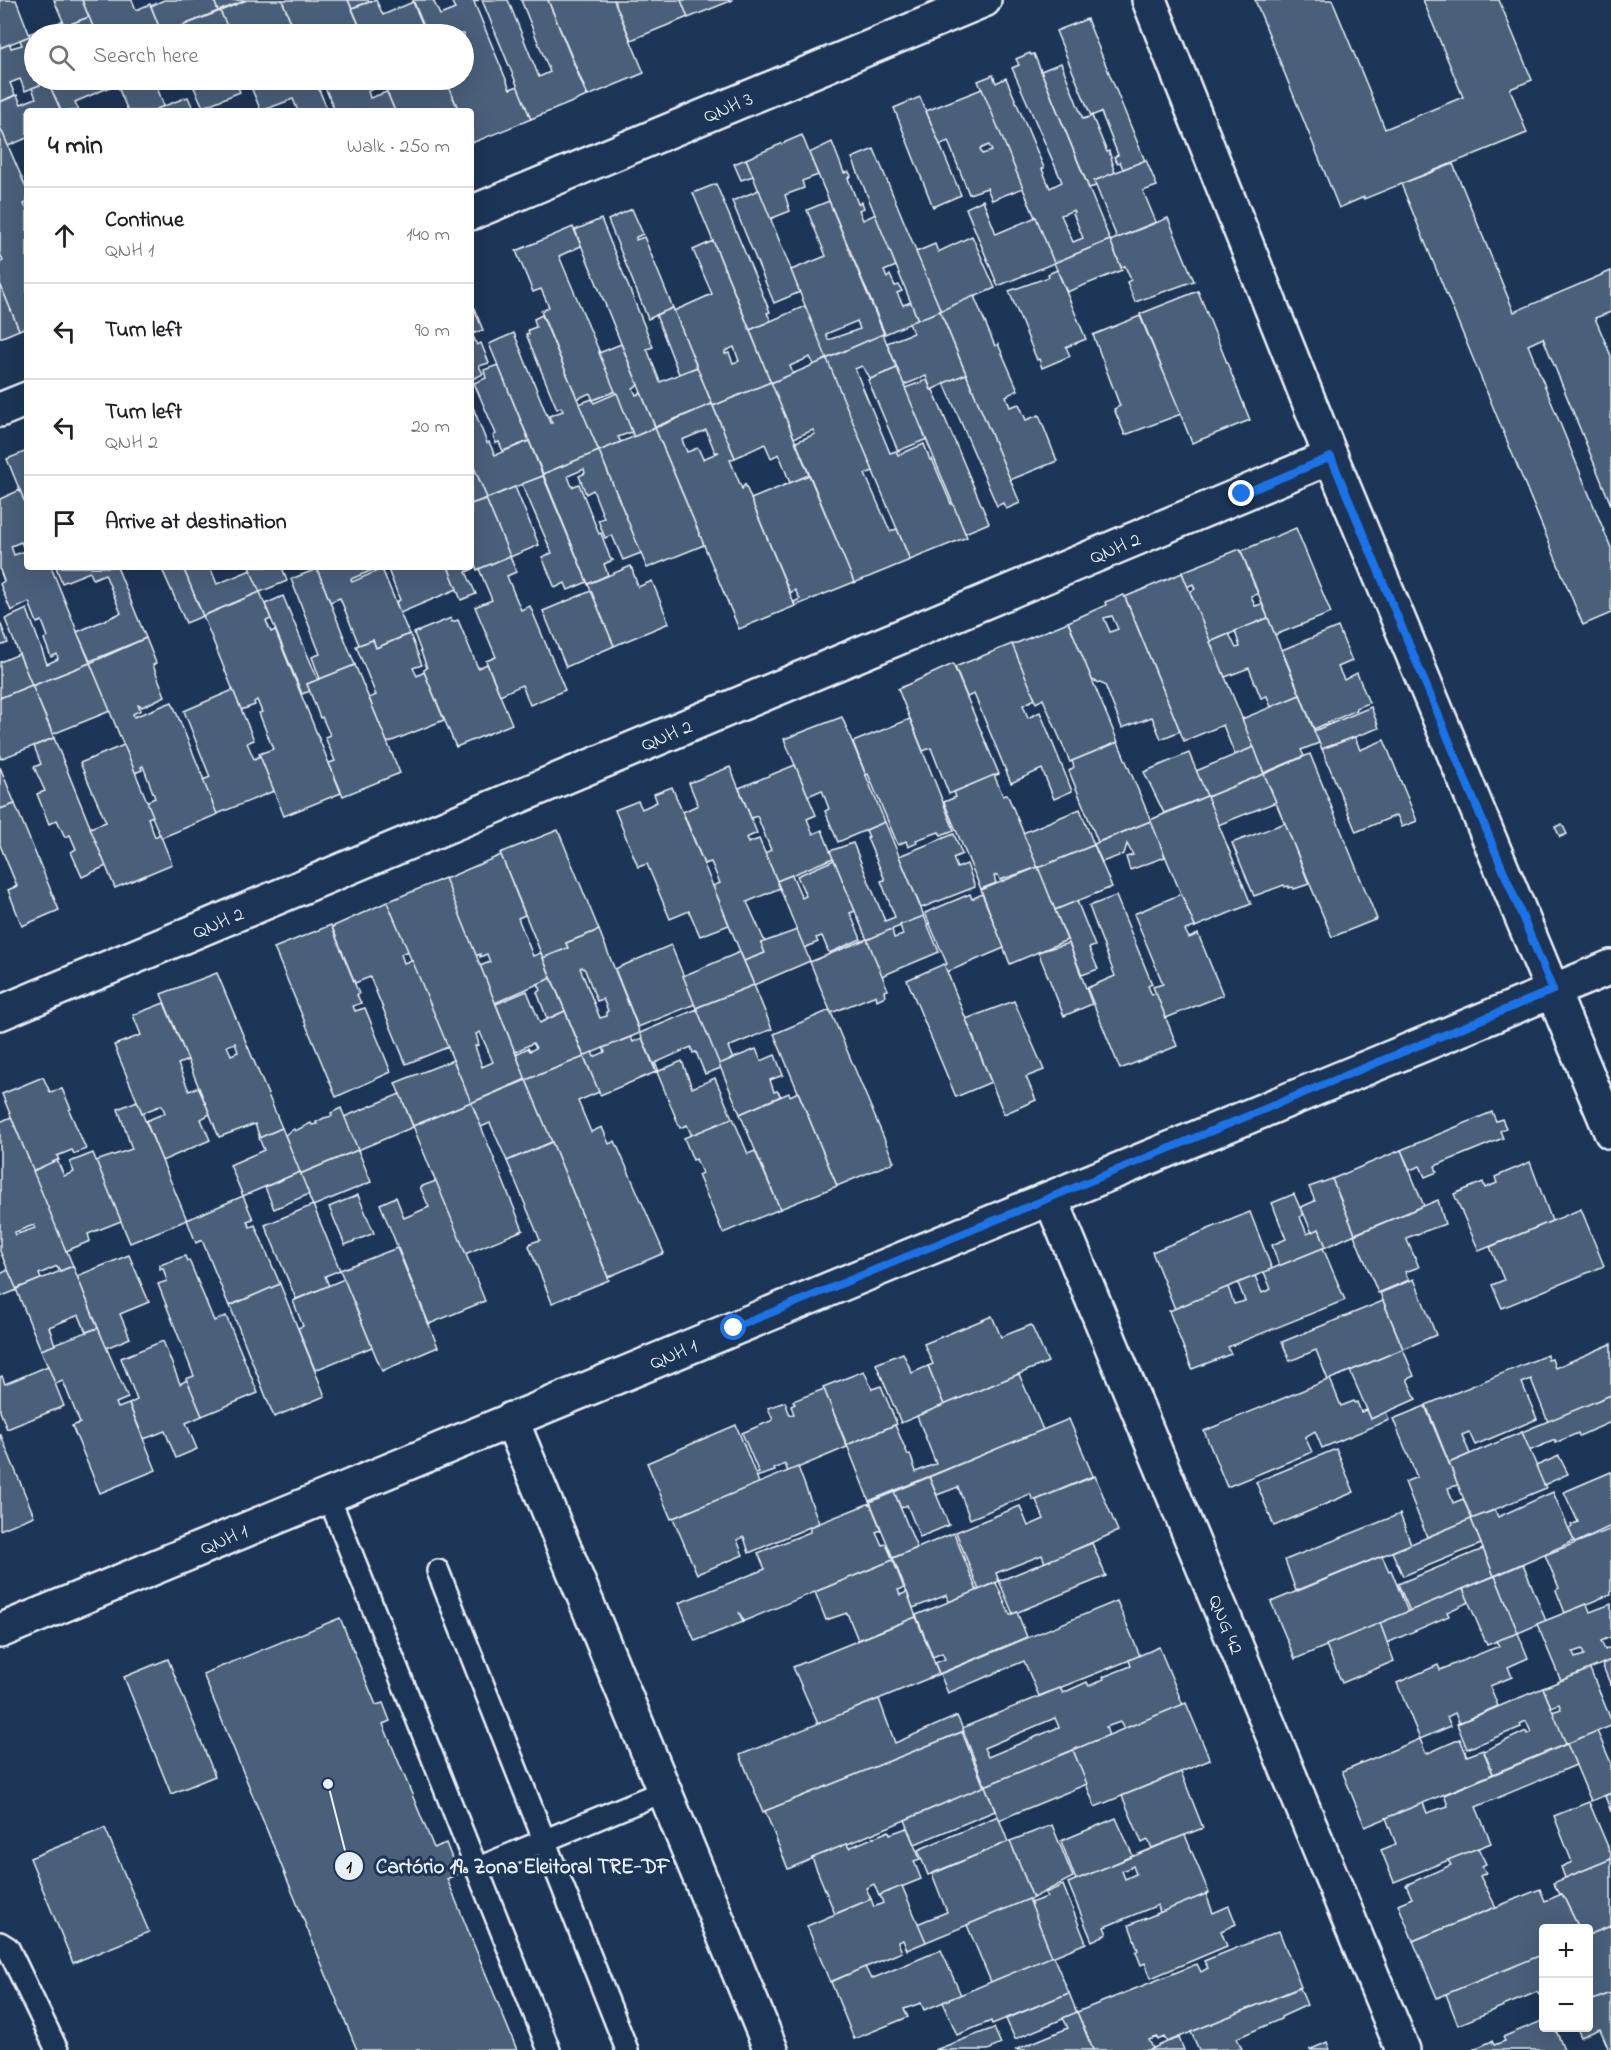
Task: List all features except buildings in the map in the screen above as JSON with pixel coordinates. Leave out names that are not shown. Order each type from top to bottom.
[{"type":"street","name":"QNH 3","points":[[474,212],[984,0]]},
{"type":"street","points":[[1149,0],[1331,457],[1611,1132]]},
{"type":"street","points":[[0,410],[24,400]]},
{"type":"street","name":"QNH 2","points":[[0,1013],[1331,457]]},
{"type":"street","name":"QNH 1","points":[[0,1631],[1611,968]]},
{"type":"street","name":"QNG 42","points":[[1050,1199],[1403,2050]]},
{"type":"street","points":[[511,1419],[771,2050]]},
{"type":"lane","points":[[328,1495],[549,2050]]},
{"type":"lane","points":[[438,1571],[627,2050]]},
{"type":"lane","points":[[476,1869],[664,1791]]},
{"type":"lane","points":[[0,1943],[8,1948],[57,2050]]},
{"type":"place","name":"Cartório 19ª Zona Eleitoral TRE-DF","points":[[328,1784]]},
{"type":"route","points":[[734,1328],[1553,990],[1331,457],[1242,494]]}]
